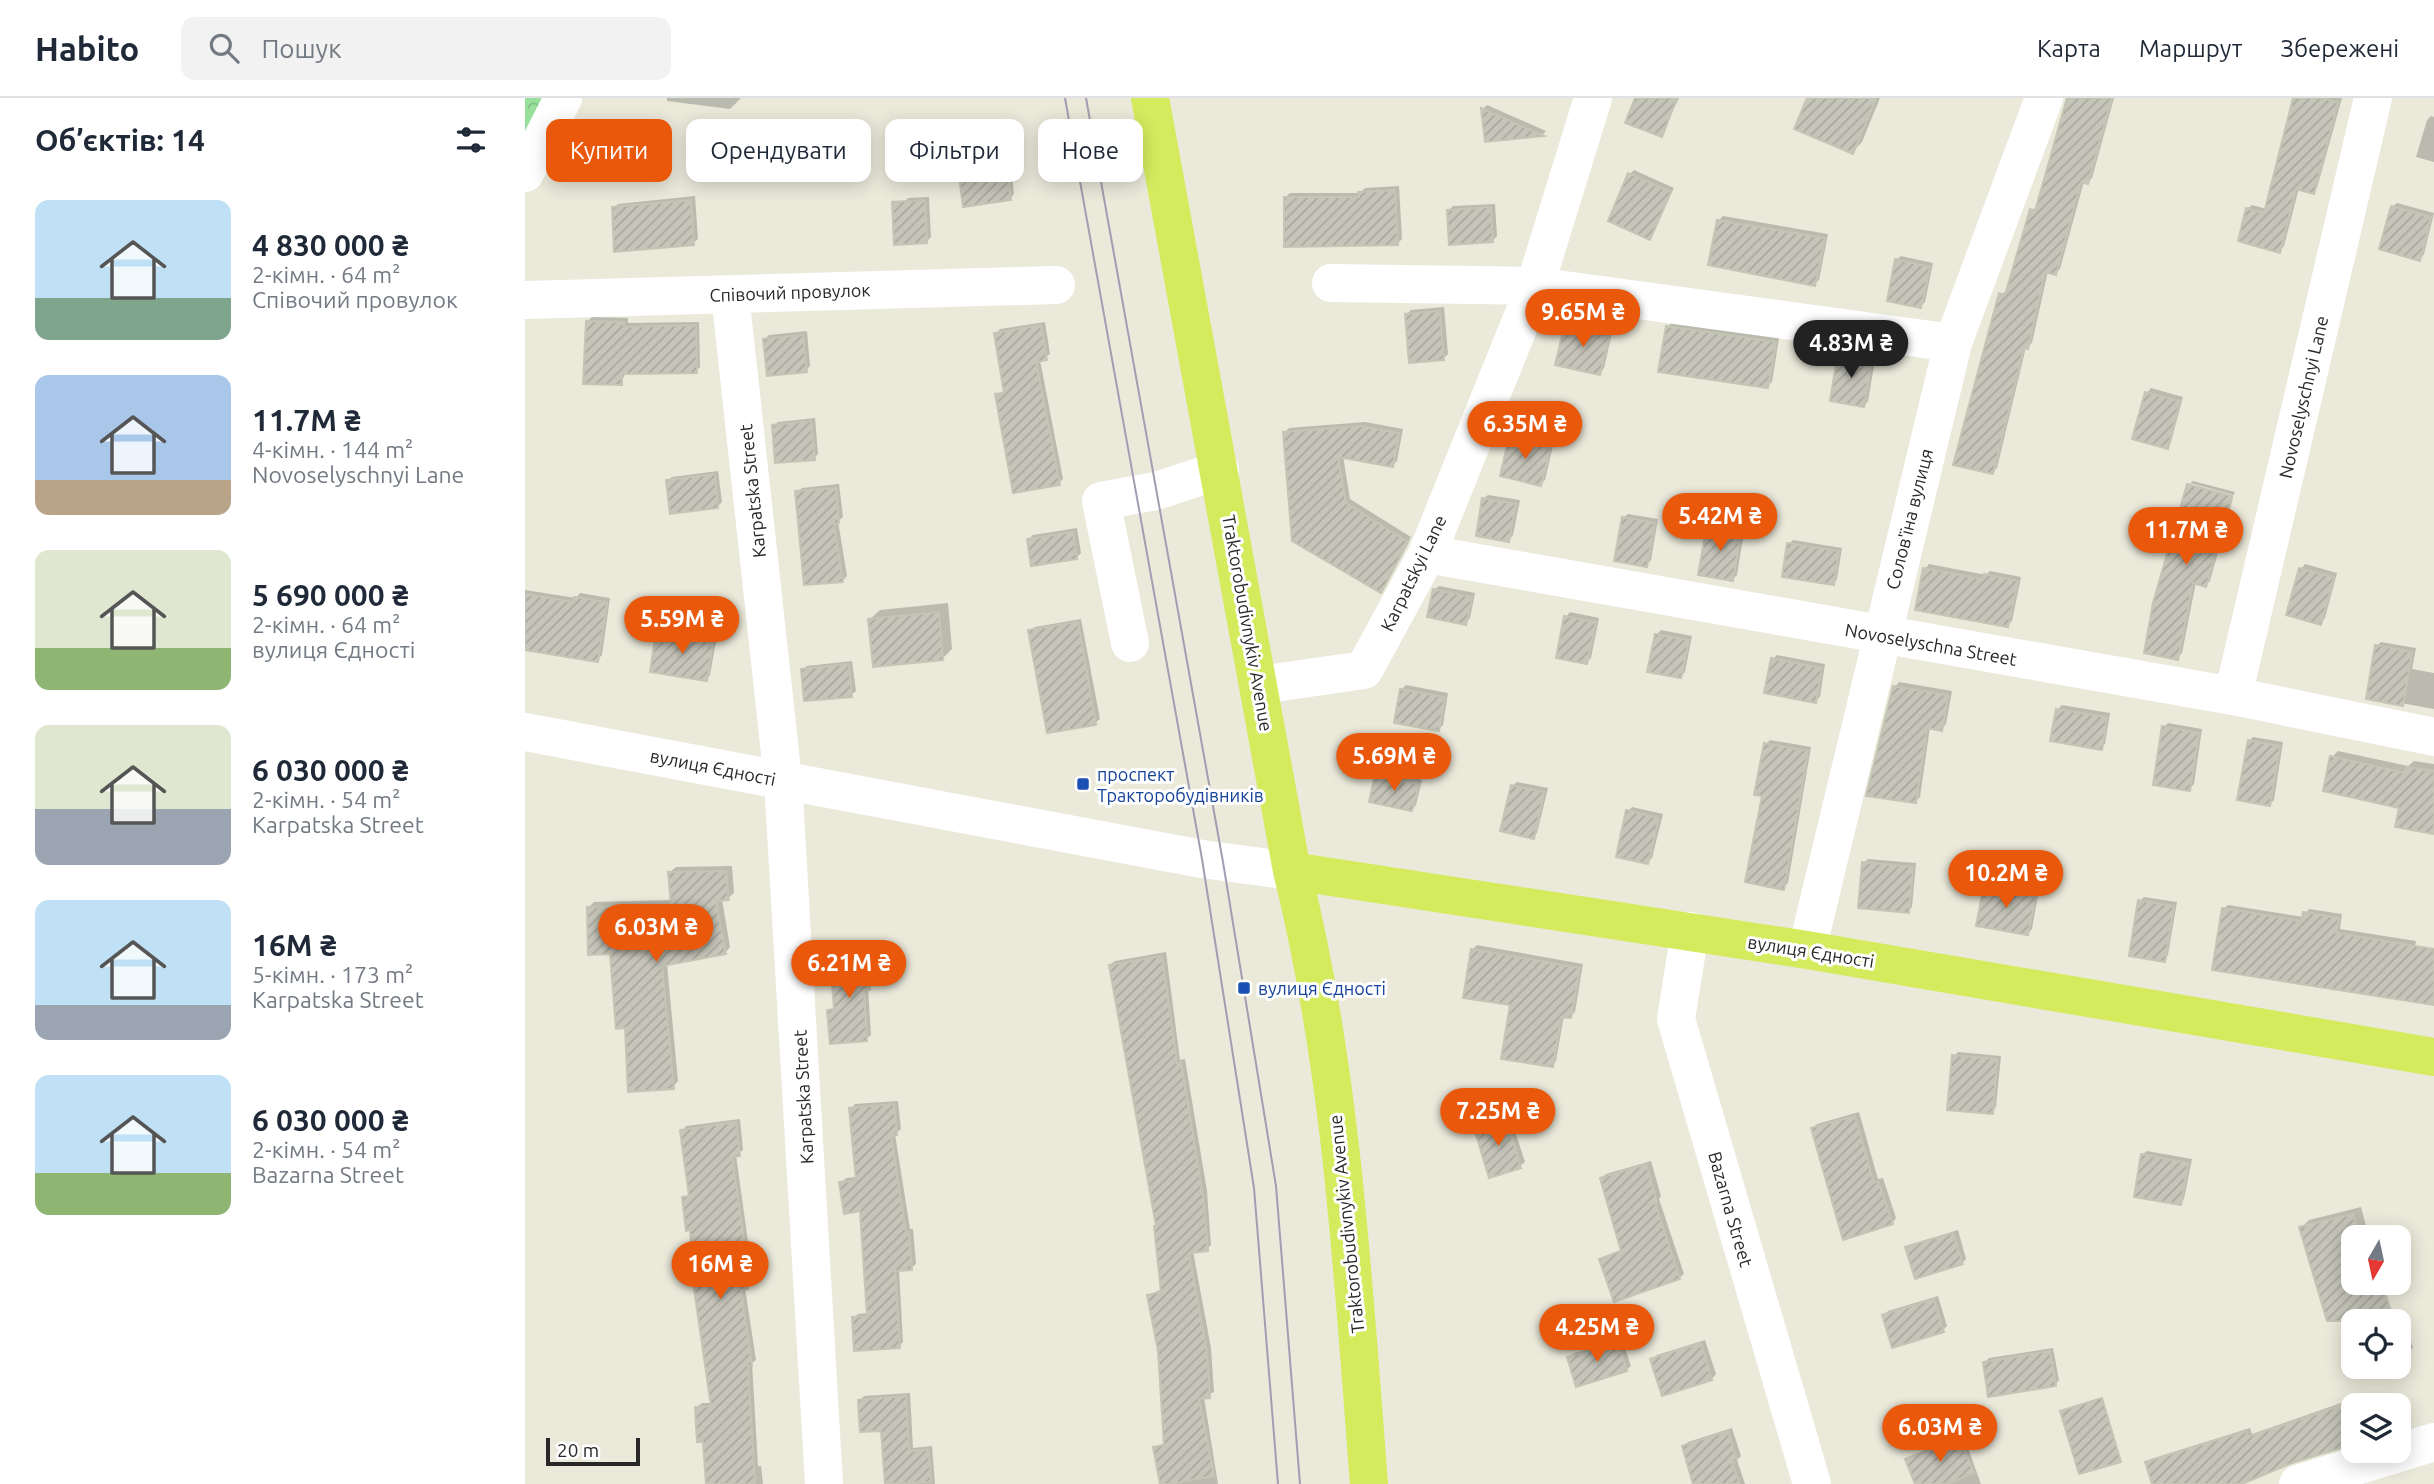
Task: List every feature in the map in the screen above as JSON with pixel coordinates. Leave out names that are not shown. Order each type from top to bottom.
[{"type":"main road","name":"Traktorobudivnykiv Avenue","points":[[1150,98],[1260,684],[1292,871],[1309,938],[1345,1182],[1369,1484]]},
{"type":"main road","name":"вулиця Єдності","points":[[1292,871],[1807,950],[2434,1058]]},
{"type":"street","points":[[525,173],[563,98]]},
{"type":"street","name":"Karpatskyi Lane","points":[[1260,684],[1364,670],[1427,554],[1535,286],[1593,98]]},
{"type":"street","name":"Солов'їна вулиця","points":[[1807,950],[1880,635],[1953,343],[2044,98]]},
{"type":"street","name":"Novoselyschnyi Lane","points":[[2233,696],[2373,98]]},
{"type":"street","points":[[1331,283],[1535,286],[1953,343]]},
{"type":"street","name":"Співочий провулок","points":[[525,300],[1056,285]]},
{"type":"street","name":"Karpatska Street","points":[[730,294],[783,780],[824,1484]]},
{"type":"street","points":[[1129,643],[1101,501],[1156,491],[1220,470]]},
{"type":"street","name":"Novoselyschna Street","points":[[1427,554],[2233,696],[2434,737]]},
{"type":"street","name":"вулиця Єдності","points":[[525,732],[1193,857],[1292,871]]},
{"type":"street","name":"Bazarna Street","points":[[1690,931],[1676,1019],[1812,1484]]},
{"type":"street","points":[[2298,1484],[2434,1442]]},
{"type":"green space","points":[[525,98],[549,98],[525,146]]},
{"type":"building","points":[[1635,98],[1677,98],[1662,137],[1625,123]]},
{"type":"building","points":[[1807,98],[1876,98],[1853,154],[1794,129]]},
{"type":"building","points":[[2067,98],[2112,98],[2088,184],[2081,182],[2056,275],[2045,272],[2028,349],[2024,348],[1993,474],[1953,465],[1999,293],[2005,295],[2030,209],[2035,211]]},
{"type":"building","points":[[2293,98],[2322,98],[2338,102],[2314,194],[2296,189],[2280,253],[2238,241],[2246,208],[2264,213]]},
{"type":"building","points":[[1481,108],[1544,136],[1485,142]]},
{"type":"building","points":[[1628,173],[1671,192],[1650,240],[1608,221]]},
{"type":"building","points":[[960,182],[1009,182],[1011,200],[963,207]]},
{"type":"building","points":[[1395,190],[1398,245],[1284,247],[1284,197],[1359,197],[1358,192]]},
{"type":"building","points":[[691,200],[694,245],[614,252],[612,207]]},
{"type":"building","points":[[925,200],[927,243],[894,245],[892,202]]},
{"type":"building","points":[[2391,206],[2431,217],[2420,261],[2379,249]]},
{"type":"building","points":[[1491,207],[1493,242],[1449,245],[1447,210]]},
{"type":"building","points":[[1717,220],[1825,238],[1815,286],[1708,265]]},
{"type":"building","points":[[1895,259],[1930,267],[1921,308],[1887,301]]},
{"type":"building","points":[[1440,311],[1444,360],[1409,363],[1405,314]]},
{"type":"building","points":[[586,321],[624,322],[624,327],[696,325],[697,373],[622,374],[622,385],[583,384]]},
{"type":"building","points":[[1565,323],[1610,333],[1600,375],[1555,365]]},
{"type":"building","points":[[1041,325],[1047,360],[1036,362],[1060,485],[1013,493],[995,394],[1004,393],[994,333]]},
{"type":"building","points":[[1666,326],[1776,342],[1768,388],[1658,372]]},
{"type":"building","points":[[803,335],[807,372],[767,376],[763,339]]},
{"type":"building","points":[[1838,352],[1872,358],[1864,407],[1830,401]]},
{"type":"building","points":[[2145,392],[2180,401],[2168,449],[2132,439]]},
{"type":"building","points":[[811,421],[815,460],[775,463],[772,425]]},
{"type":"building","points":[[1360,426],[1399,433],[1393,467],[1338,457],[1346,503],[1408,542],[1381,593],[1292,541],[1283,432]]},
{"type":"building","points":[[1509,437],[1551,446],[1541,486],[1500,476]]},
{"type":"building","points":[[715,474],[718,508],[670,514],[666,480]]},
{"type":"building","points":[[2187,484],[2232,496],[2206,587],[2193,583],[2178,660],[2144,653],[2153,603]]},
{"type":"building","points":[[836,488],[839,523],[834,524],[843,582],[804,585],[795,491]]},
{"type":"building","points":[[1482,498],[1516,504],[1509,542],[1476,536]]},
{"type":"building","points":[[1622,517],[1655,523],[1647,567],[1614,561]]},
{"type":"building","points":[[1707,524],[1741,530],[1733,581],[1698,575]]},
{"type":"building","points":[[1073,532],[1077,559],[1031,566],[1027,539]]},
{"type":"building","points":[[1787,543],[1839,551],[1834,585],[1782,577]]},
{"type":"building","points":[[1923,568],[1983,579],[1984,574],[2018,581],[2008,627],[1915,610]]},
{"type":"building","points":[[2299,568],[2334,577],[2321,625],[2286,615]]},
{"type":"building","points":[[1433,589],[1472,597],[1466,625],[1427,617]]},
{"type":"building","points":[[525,594],[573,602],[574,597],[607,602],[598,662],[525,650]]},
{"type":"building","points":[[939,612],[943,660],[873,667],[868,619]]},
{"type":"building","points":[[1564,616],[1596,622],[1587,664],[1556,658]]},
{"type":"building","points":[[1078,622],[1096,725],[1047,733],[1028,630]]},
{"type":"building","points":[[656,631],[713,640],[707,681],[650,672]]},
{"type":"building","points":[[1655,634],[1689,640],[1681,678],[1647,672]]},
{"type":"building","points":[[2375,645],[2412,652],[2403,706],[2366,699]]},
{"type":"building","points":[[1771,658],[1822,668],[1816,703],[1764,693]]},
{"type":"building","points":[[849,664],[852,697],[804,701],[801,669]]},
{"type":"building","points":[[1893,686],[1948,695],[1942,731],[1927,728],[1916,803],[1866,796]]},
{"type":"building","points":[[1400,689],[1445,697],[1439,731],[1394,723]]},
{"type":"building","points":[[2056,709],[2107,717],[2102,750],[2050,741]]},
{"type":"building","points":[[2162,726],[2199,733],[2190,791],[2153,785]]},
{"type":"building","points":[[2248,740],[2280,746],[2270,806],[2237,800]]},
{"type":"building","points":[[1764,743],[1808,751],[1784,890],[1745,882],[1762,796],[1754,795]]},
{"type":"building","points":[[2330,756],[2405,773],[2406,767],[2434,771],[2434,834],[2395,827],[2399,808],[2323,791]]},
{"type":"building","points":[[1375,775],[1419,784],[1412,811],[1369,802]]},
{"type":"building","points":[[1511,785],[1544,792],[1534,839],[1500,831]]},
{"type":"building","points":[[1626,810],[1659,818],[1648,864],[1616,857]]},
{"type":"building","points":[[1862,862],[1913,867],[1909,913],[1858,908]]},
{"type":"building","points":[[726,871],[729,900],[716,901],[726,954],[662,966],[674,1089],[628,1092],[625,1028],[616,1029],[610,954],[588,955],[587,907],[671,905],[668,872]]},
{"type":"building","points":[[1984,884],[2036,893],[2028,935],[1976,926]]},
{"type":"building","points":[[2138,900],[2174,906],[2165,962],[2129,956]]},
{"type":"building","points":[[2222,908],[2301,921],[2303,912],[2339,918],[2336,933],[2434,949],[2434,1005],[2212,970]]},
{"type":"building","points":[[1471,949],[1580,968],[1571,1018],[1561,1017],[1553,1067],[1501,1059],[1510,1005],[1463,998]]},
{"type":"building","points":[[868,956],[870,990],[864,990],[867,1041],[830,1044],[827,1010],[834,1009],[830,958]]},
{"type":"building","points":[[1162,956],[1177,1063],[1181,1062],[1203,1196],[1208,1251],[1189,1253],[1207,1353],[1210,1398],[1199,1399],[1214,1476],[1170,1484],[1160,1484],[1153,1447],[1164,1445],[1158,1351],[1147,1295],[1161,1292],[1156,1226],[1109,965]]},
{"type":"building","points":[[1952,1055],[1997,1059],[1993,1114],[1947,1110]]},
{"type":"building","points":[[894,1104],[897,1135],[891,1136],[906,1233],[909,1232],[912,1270],[895,1271],[900,1348],[854,1351],[852,1317],[867,1316],[860,1211],[844,1214],[839,1182],[856,1180],[849,1108]]},
{"type":"building","points":[[1855,1116],[1874,1183],[1878,1181],[1893,1224],[1843,1240],[1811,1128]]},
{"type":"building","points":[[1506,1118],[1521,1168],[1489,1178],[1474,1128]]},
{"type":"building","points":[[736,1122],[740,1156],[732,1157],[746,1254],[748,1289],[741,1290],[752,1366],[748,1366],[755,1484],[706,1484],[703,1442],[697,1442],[695,1407],[711,1406],[694,1289],[690,1230],[686,1231],[682,1197],[689,1196],[680,1130]]},
{"type":"building","points":[[2141,1154],[2188,1163],[2181,1205],[2134,1197]]},
{"type":"building","points":[[1646,1164],[1657,1202],[1655,1203],[1680,1279],[1614,1302],[1599,1259],[1621,1251],[1600,1178]]},
{"type":"building","points":[[2353,1214],[2356,1225],[2341,1225],[2341,1295],[2386,1295],[2390,1309],[2341,1309],[2341,1321],[2327,1321],[2299,1227]]},
{"type":"building","points":[[1953,1233],[1963,1264],[1915,1279],[1905,1247]]},
{"type":"building","points":[[1934,1299],[1944,1332],[1892,1348],[1882,1315]]},
{"type":"building","points":[[1618,1342],[1627,1371],[1576,1387],[1567,1357]]},
{"type":"building","points":[[1701,1343],[1712,1380],[1662,1396],[1650,1359]]},
{"type":"building","points":[[2050,1351],[2056,1386],[1988,1397],[1983,1362]]},
{"type":"building","points":[[906,1396],[909,1451],[929,1450],[931,1482],[885,1484],[881,1431],[860,1432],[858,1400]]},
{"type":"building","points":[[2102,1398],[2121,1462],[2079,1474],[2060,1411]]},
{"type":"building","points":[[2341,1405],[2341,1448],[2292,1463],[2242,1484],[2152,1484],[2145,1462],[2246,1431],[2248,1437]]},
{"type":"building","points":[[1728,1431],[1737,1461],[1732,1463],[1740,1484],[1693,1484],[1682,1446]]},
{"type":"building","points":[[1959,1437],[1974,1473],[1947,1484],[1915,1484],[1905,1459]]},
{"type":"tram line","points":[[1065,98],[1202,859],[1254,1188],[1278,1484]]},
{"type":"tram line","points":[[1086,98],[1223,862],[1276,1186],[1300,1484]]},
{"type":"place","name":"проспект Тракторобудівників","points":[[1083,784]]},
{"type":"place","name":"вулиця Єдності","points":[[1244,988]]}]
